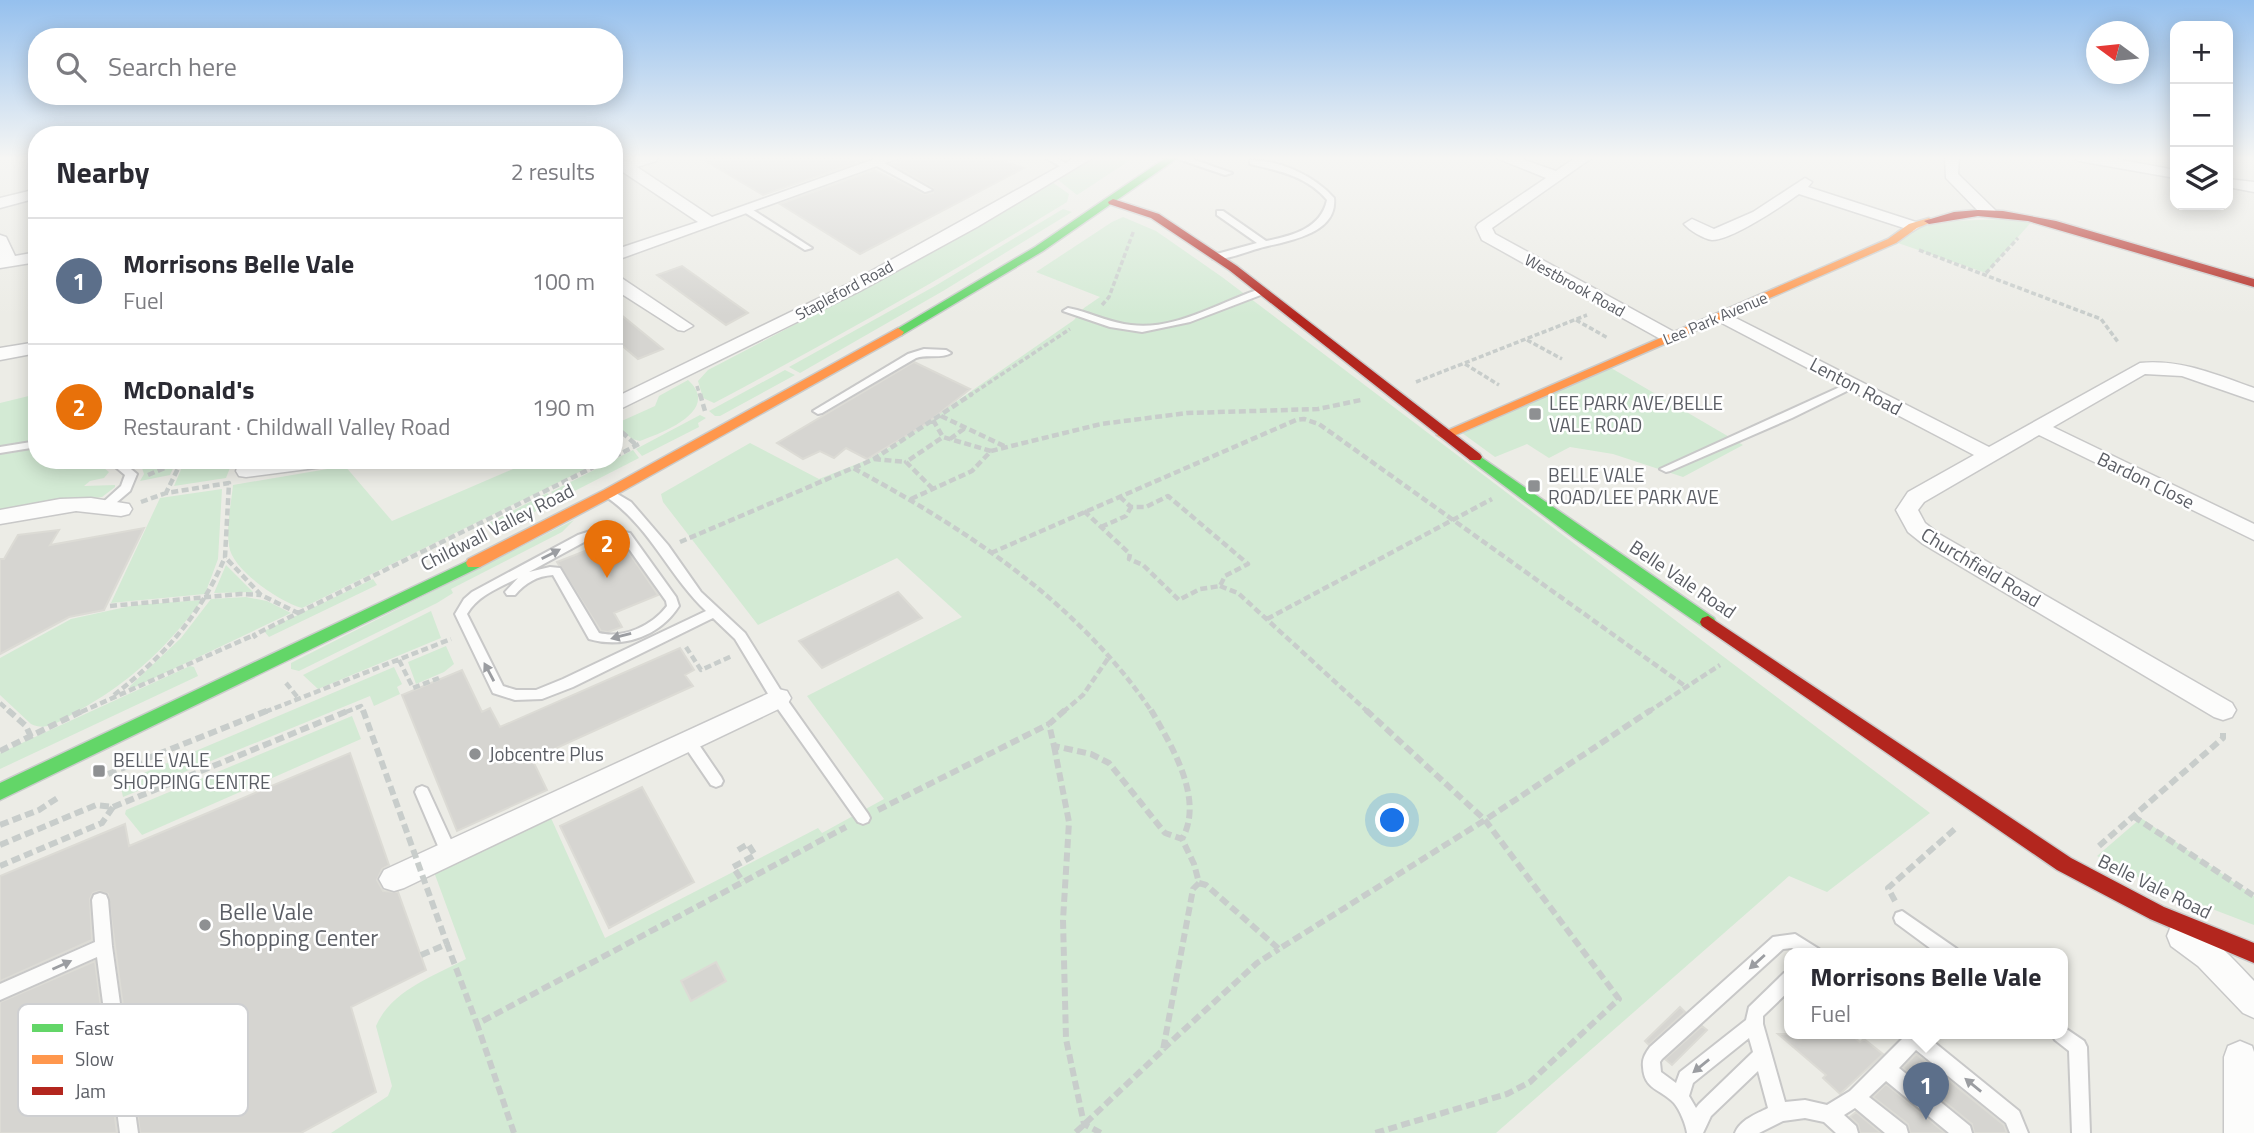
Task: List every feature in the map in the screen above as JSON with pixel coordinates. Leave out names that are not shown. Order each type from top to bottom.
[{"type":"main road","name":"Childwall Valley Road","points":[[0,792],[427,587],[609,493],[957,299],[1100,210]]},
{"type":"main road","name":"Belle Vale Road","points":[[1138,210],[1156,216],[1263,291],[1444,435],[1579,534],[2064,864],[2133,902],[2190,929],[2254,953]]},
{"type":"main road","name":"Lee Park Avenue","points":[[1444,435],[1892,241],[1913,226],[1942,218],[1989,213],[2035,218],[2254,283]]},
{"type":"street","points":[[689,210],[710,223]]},
{"type":"street","points":[[623,253],[747,210]]},
{"type":"street","name":"Stapleford Road","points":[[623,402],[690,370],[996,210]]},
{"type":"street","name":"Westbrook Road","points":[[1508,210],[1484,227],[1488,237],[1670,337]]},
{"type":"street","points":[[1692,224],[1713,235],[1766,210]]},
{"type":"street","points":[[1869,210],[1913,226]]},
{"type":"street","points":[[1986,210],[1989,213]]},
{"type":"street","points":[[0,240],[5,262],[28,258]]},
{"type":"street","points":[[623,287],[684,326]]},
{"type":"street","name":"Lenton Road","points":[[1722,316],[1991,456]]},
{"type":"street","points":[[0,354],[28,349]]},
{"type":"street","name":"Churchfield Road","points":[[2223,710],[1931,539],[1916,527],[1907,510],[1912,501],[2132,373],[2148,367],[2181,371],[2254,395]]},
{"type":"street","name":"Bardon Close","points":[[2038,427],[2254,533]]},
{"type":"street","points":[[247,469],[246,471],[261,469]]},
{"type":"street","points":[[0,517],[78,505],[114,507]]},
{"type":"street","points":[[394,879],[779,698]]},
{"type":"street","points":[[2133,902],[2209,956],[2254,1003]]},
{"type":"street","points":[[2240,1057],[2245,1131]]},
{"type":"lane","points":[[747,210],[808,248]]},
{"type":"lane","points":[[1216,257],[1285,240],[1313,228],[1329,210]]},
{"type":"lane","points":[[1220,213],[1264,244]]},
{"type":"lane","points":[[1068,311],[1089,315],[1117,326],[1142,329],[1169,324],[1263,291]]},
{"type":"lane","points":[[818,411],[912,356],[924,352],[946,352]]},
{"type":"lane","points":[[1666,468],[1853,384]]},
{"type":"lane","points":[[0,450],[28,445]]},
{"type":"lane","points":[[114,507],[131,474],[124,469]]},
{"type":"lane","points":[[609,493],[627,505],[664,548],[697,595],[740,636],[779,698],[863,818]]},
{"type":"lane","points":[[510,592],[518,583],[541,571],[556,571],[594,636],[601,639],[621,638],[657,623],[673,606],[672,600],[626,536],[607,531],[582,538],[505,578],[468,602],[461,614],[498,689],[515,695],[537,695],[568,683],[715,612]]},
{"type":"lane","points":[[688,740],[716,781]]},
{"type":"lane","points":[[422,792],[449,853]]},
{"type":"lane","points":[[100,900],[112,1004]]},
{"type":"lane","points":[[1902,918],[1943,948]]},
{"type":"lane","points":[[1695,1129],[1680,1097],[1652,1076],[1651,1060],[1779,942],[1795,941],[1805,948]]},
{"type":"lane","points":[[0,992],[104,946]]},
{"type":"lane","points":[[1778,1110],[1754,1024],[1755,1013],[1784,984]]},
{"type":"lane","points":[[1680,1097],[1686,1078],[1754,1024]]},
{"type":"lane","points":[[1828,1115],[1856,1097],[1886,1069],[1911,1039]]},
{"type":"lane","points":[[1917,1039],[2013,1117],[2019,1133]]},
{"type":"lane","points":[[2068,1039],[2078,1046],[2081,1133]]},
{"type":"lane","points":[[1695,1129],[1705,1110],[1762,1056]]},
{"type":"lane","points":[[1886,1069],[1963,1133]]},
{"type":"lane","points":[[1856,1097],[1899,1133]]},
{"type":"lane","points":[[1744,1133],[1760,1119],[1778,1110],[1804,1110],[1828,1115],[1849,1133]]},
{"type":"path","points":[[664,548],[874,459],[1089,315],[1110,297],[1137,222],[1135,210]]},
{"type":"path","points":[[1986,273],[2035,218]]},
{"type":"path","points":[[1892,241],[1986,273],[2101,319],[2118,342]]},
{"type":"path","points":[[933,420],[943,437],[991,451],[1118,421],[1187,413],[1335,407],[1390,392],[1610,305]]},
{"type":"path","points":[[1576,320],[1633,353]]},
{"type":"path","points":[[1526,340],[1587,373]]},
{"type":"path","points":[[1465,363],[1524,400]]},
{"type":"path","points":[[690,370],[697,376],[695,382],[705,413],[724,427]]},
{"type":"path","points":[[696,414],[716,404]]},
{"type":"path","points":[[1303,410],[1304,419]]},
{"type":"path","points":[[940,416],[1007,447]]},
{"type":"path","points":[[991,553],[1304,419],[1319,424],[1685,686]]},
{"type":"path","points":[[950,439],[965,428]]},
{"type":"path","points":[[623,434],[636,446],[635,450],[650,468]]},
{"type":"path","points":[[874,459],[906,462],[943,437]]},
{"type":"path","points":[[623,452],[642,443]]},
{"type":"path","points":[[911,499],[972,471],[991,451]]},
{"type":"path","points":[[906,462],[933,489]]},
{"type":"path","points":[[853,468],[952,524],[1048,599],[1109,657],[1149,705],[1174,746],[1182,769],[1190,810],[1190,827],[1182,839]]},
{"type":"path","points":[[128,482],[166,469]]},
{"type":"path","points":[[110,698],[155,662],[179,637],[208,597],[225,557],[229,483],[166,493],[178,469]]},
{"type":"path","points":[[0,751],[110,698],[133,691],[254,635],[590,469]]},
{"type":"path","points":[[1267,619],[1503,493]]},
{"type":"path","points":[[1119,496],[1130,507],[1146,507],[1168,496],[1248,564],[1225,576],[1220,586]]},
{"type":"path","points":[[1101,527],[1126,516],[1130,507]]},
{"type":"path","points":[[1084,511],[1130,554],[1129,559],[1135,564],[1143,565],[1179,600],[1200,589],[1220,586],[1238,593],[1267,619],[1485,820],[1619,999],[1530,1082],[1507,1094],[1375,1133]]},
{"type":"path","points":[[225,557],[261,595],[298,613]]},
{"type":"path","points":[[110,606],[261,595]]},
{"type":"path","points":[[107,774],[451,639],[446,628]]},
{"type":"path","points":[[254,635],[271,663],[299,699]]},
{"type":"path","points":[[1075,1133],[1257,963],[1485,820],[1685,686],[1749,650]]},
{"type":"path","points":[[477,1024],[863,818],[1049,724],[1074,706],[1109,657]]},
{"type":"path","points":[[399,660],[413,688],[439,678]]},
{"type":"path","points":[[0,703],[26,726],[31,737]]},
{"type":"path","points":[[0,845],[96,804],[113,807],[361,706],[514,1133]]},
{"type":"path","points":[[2097,848],[2223,738],[2223,710]]},
{"type":"path","points":[[1049,724],[1069,822],[1063,920],[1066,1039],[1084,1124]]},
{"type":"path","points":[[1054,746],[1102,758],[1165,833],[1182,839],[1194,864],[1199,883]]},
{"type":"path","points":[[0,825],[39,810],[71,791]]},
{"type":"path","points":[[1902,918],[1888,888],[1955,829],[1976,805]]},
{"type":"path","points":[[0,866],[102,823],[113,807]]},
{"type":"path","points":[[2133,816],[2254,896]]},
{"type":"path","points":[[738,850],[748,844],[755,855],[733,867],[743,882]]},
{"type":"path","points":[[1199,883],[1206,885],[1279,949]]},
{"type":"path","points":[[1163,1050],[1193,889],[1199,883]]},
{"type":"path","points":[[421,955],[447,944]]},
{"type":"path","points":[[1084,1124],[1101,1133]]},
{"type":"green space","points":[[1003,210],[1054,210],[936,280],[759,379],[714,403],[703,398],[698,381],[708,370],[872,284]]},
{"type":"green space","points":[[1062,210],[1072,212],[943,291],[800,373],[789,367],[935,286]]},
{"type":"green space","points":[[1123,217],[1156,231],[1222,277],[1930,813],[1827,892],[1789,876],[1496,1133],[331,1133],[388,1096],[392,1086],[376,1026],[383,1014],[392,1003],[414,986],[466,959],[434,872],[551,818],[605,938],[818,828],[822,833],[884,799],[807,696],[962,617],[897,558],[758,625],[663,502],[661,494],[750,443],[819,479],[867,460],[892,446],[1074,320],[1084,308],[1100,297],[1036,272]]},
{"type":"green space","points":[[2035,218],[1986,273],[1892,241],[1924,222]]},
{"type":"green space","points":[[1606,365],[1743,445],[1683,477],[1613,454],[1570,447],[1549,458],[1527,444],[1495,457],[1458,430]]},
{"type":"green space","points":[[785,370],[795,375],[720,416],[709,411]]},
{"type":"green space","points":[[688,380],[696,391],[698,401],[694,410],[675,426],[640,441],[632,439],[623,431],[623,420],[655,406],[659,396]]},
{"type":"green space","points":[[28,396],[28,442],[0,447],[0,403]]},
{"type":"green space","points":[[700,415],[706,418],[698,423],[699,427],[642,456],[636,449]]},
{"type":"green space","points":[[28,449],[28,469],[105,469],[109,472],[104,478],[90,481],[84,486],[115,487],[102,497],[0,511],[0,454]]},
{"type":"green space","points":[[633,450],[639,458],[623,466],[623,455]]},
{"type":"green space","points":[[142,469],[173,469],[170,475],[140,481],[144,474]]},
{"type":"green space","points":[[181,469],[230,469],[226,478],[174,486]]},
{"type":"green space","points":[[327,469],[348,469],[392,521],[513,469],[586,469],[302,608],[270,592],[248,575],[232,555],[228,539],[233,485]]},
{"type":"green space","points":[[596,469],[618,469],[559,499],[551,492]]},
{"type":"green space","points":[[222,489],[218,559],[205,594],[111,603],[160,498]]},
{"type":"green space","points":[[547,493],[556,501],[495,532],[487,524]]},
{"type":"green space","points":[[574,520],[562,532],[451,589],[453,593],[437,603],[299,671],[291,669],[291,663]]},
{"type":"green space","points":[[226,565],[253,592],[214,593]]},
{"type":"green space","points":[[373,579],[377,585],[269,637],[264,631]]},
{"type":"green space","points":[[246,597],[267,601],[291,613],[131,689],[129,687],[181,638],[211,599]]},
{"type":"green space","points":[[202,600],[175,634],[145,664],[113,689],[60,721],[43,727],[31,724],[0,695],[0,658],[71,619],[135,605]]},
{"type":"green space","points":[[431,611],[441,638],[318,689],[303,675]]},
{"type":"green space","points":[[446,646],[454,664],[444,672],[416,684],[408,662]]},
{"type":"green space","points":[[190,666],[194,667],[198,676],[0,769],[0,753]]},
{"type":"green space","points":[[394,667],[402,684],[397,687],[400,694],[374,706],[370,696],[123,797],[120,783]]},
{"type":"green space","points":[[352,716],[361,739],[142,835],[125,814],[126,810]]},
{"type":"green space","points":[[2141,818],[2254,896],[2254,925],[2165,891],[2097,856]]},
{"type":"building","points":[[789,210],[944,210],[860,254]]},
{"type":"building","points":[[682,266],[748,313],[726,325],[657,275]]},
{"type":"building","points":[[623,316],[663,349],[638,359],[623,346]]},
{"type":"building","points":[[914,362],[970,389],[926,424],[867,459],[846,448],[834,458],[820,451],[803,459],[777,443]]},
{"type":"building","points":[[144,528],[104,610],[69,617],[0,654],[0,559],[4,559],[18,535],[59,530],[50,545]]},
{"type":"building","points":[[613,540],[621,541],[658,595],[614,613],[622,627],[608,632],[601,631],[557,562]]},
{"type":"building","points":[[898,592],[922,618],[822,668],[799,641]]},
{"type":"building","points":[[680,648],[694,670],[685,675],[693,686],[532,759],[547,790],[457,831],[402,695],[462,670],[482,712],[490,708],[500,727]]},
{"type":"building","name":"Belle Vale Shopping Center","points":[[350,753],[389,865],[382,869],[377,880],[383,891],[398,892],[426,970],[351,1007],[376,1092],[301,1133],[140,1133],[138,1116],[248,1116],[248,1004],[123,1004],[108,894],[99,891],[93,893],[90,899],[92,940],[0,981],[0,876],[125,824],[129,846]]},
{"type":"building","points":[[642,787],[694,882],[609,928],[560,826]]},
{"type":"building","points":[[95,961],[100,1004],[18,1004],[18,1116],[115,1116],[117,1133],[0,1133],[0,1002]]},
{"type":"building","points":[[716,962],[726,981],[691,1001],[681,981]]},
{"type":"building","points":[[1680,1007],[1685,1012],[1649,1045],[1645,1041]]},
{"type":"building","points":[[1702,1026],[1707,1030],[1672,1065],[1665,1059]]},
{"type":"building","points":[[1778,1034],[1784,1034],[1784,1039],[1856,1039],[1860,1042],[1864,1039],[1883,1054],[1840,1094],[1823,1078],[1826,1075]]},
{"type":"building","points":[[1916,1054],[2004,1125],[2007,1133],[1974,1133],[1972,1124],[1903,1068]]},
{"type":"building","points":[[1886,1084],[1945,1133],[1910,1133],[1908,1124],[1873,1097]]},
{"type":"building","points":[[1856,1112],[1881,1133],[1860,1133],[1858,1124],[1850,1117]]},
{"type":"traffic: fast","points":[[898,332],[1039,249],[1098,210]]},
{"type":"traffic: fast","points":[[1475,457],[1579,534],[1708,622]]},
{"type":"traffic: fast","points":[[0,792],[474,563]]},
{"type":"traffic: slow","points":[[1444,435],[1892,241],[1913,226],[1929,221]]},
{"type":"traffic: slow","points":[[474,563],[609,493],[898,332]]},
{"type":"traffic: jam","points":[[1137,210],[1155,216],[1233,268],[1475,457]]},
{"type":"traffic: jam","points":[[1929,221],[1978,213],[2028,218],[2254,283]]},
{"type":"traffic: jam","points":[[1708,622],[2064,864],[2157,913],[2254,953]]},
{"type":"place","name":"LEE PARK AVE/BELLE VALE ROAD","points":[[1535,414]]},
{"type":"place","name":"BELLE VALE ROAD/LEE PARK AVE","points":[[1534,486]]},
{"type":"place","name":"McDonald's","points":[[607,578]]},
{"type":"place","name":"Jobcentre Plus","points":[[475,754]]},
{"type":"place","name":"BELLE VALE SHOPPING CENTRE","points":[[99,771]]},
{"type":"place","name":"Belle Vale Shopping Center","points":[[205,925]]},
{"type":"place","name":"Morrisons Belle Vale","points":[[1926,1120]]}]
